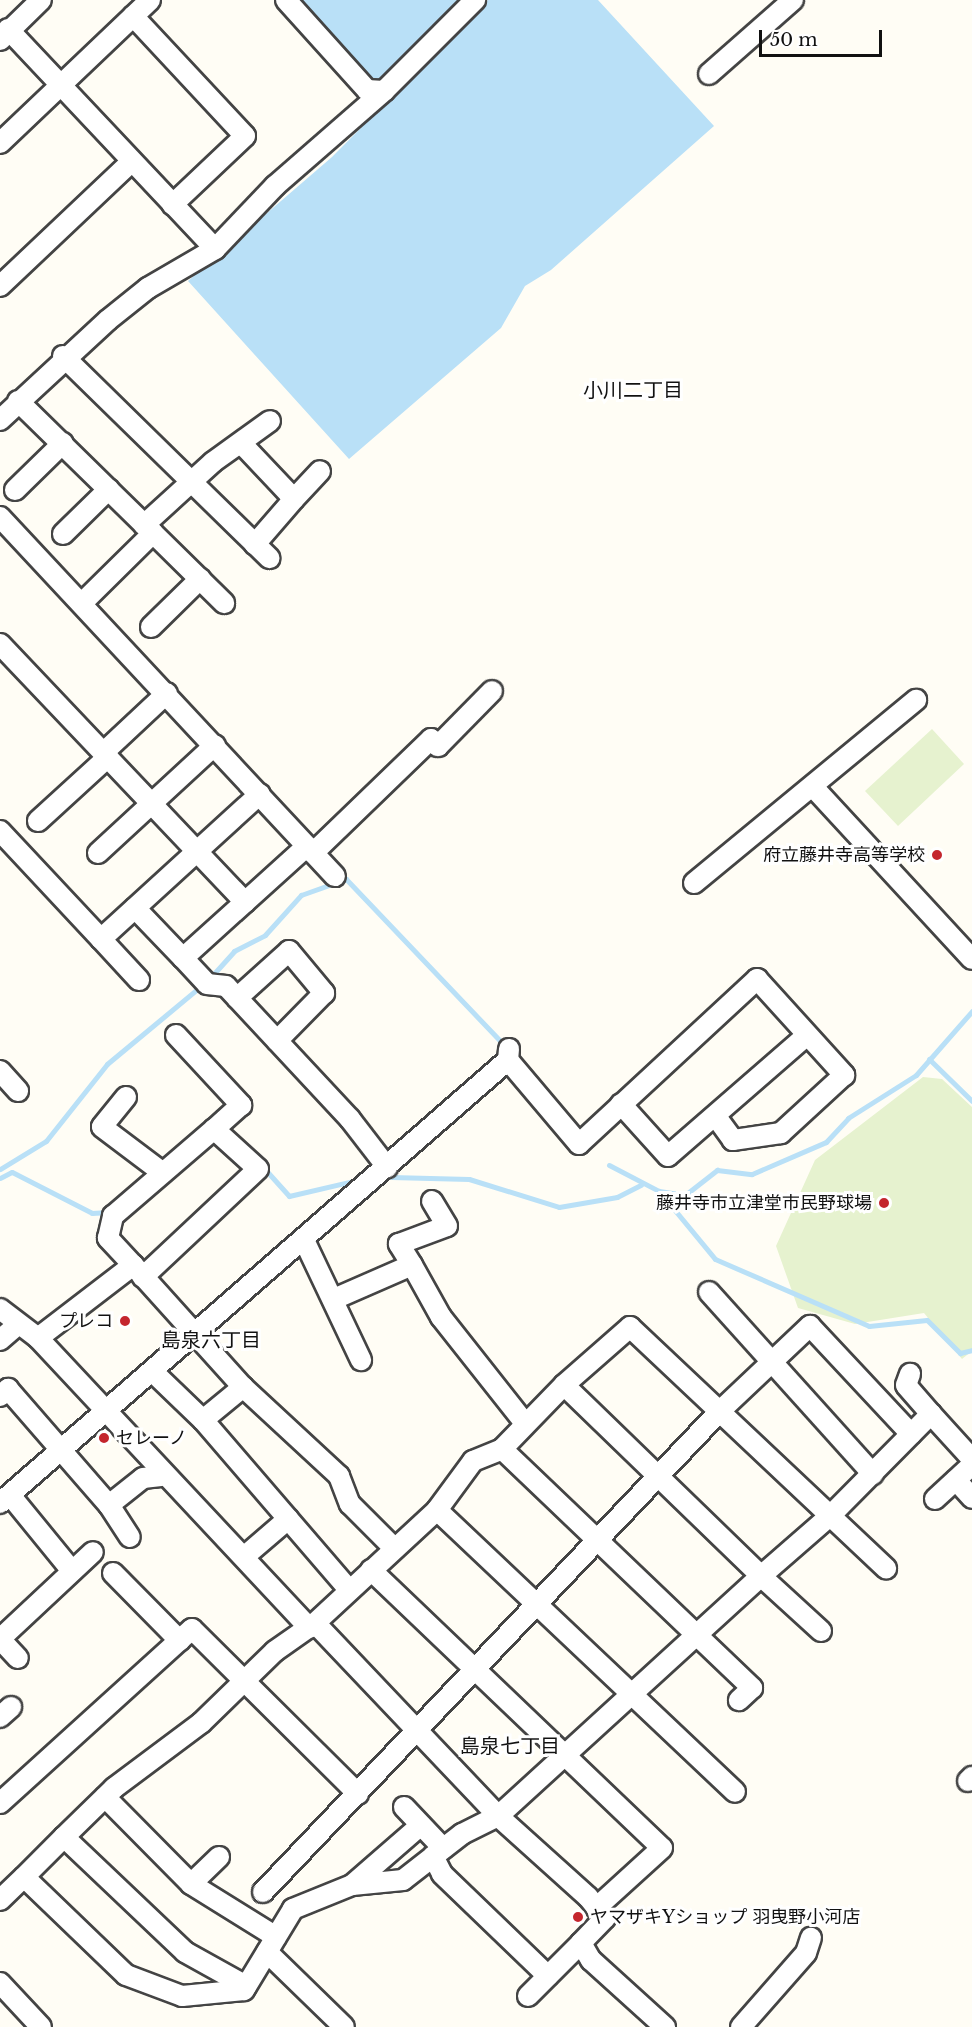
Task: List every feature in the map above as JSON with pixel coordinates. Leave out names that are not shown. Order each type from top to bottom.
[{"type":"street","points":[[41,0],[4,34],[60,86],[215,249]]},
{"type":"street","points":[[0,143],[150,0]]},
{"type":"street","points":[[286,0],[367,90],[384,91]]},
{"type":"street","points":[[0,420],[63,357],[148,288],[215,249],[275,186],[384,91],[475,0]]},
{"type":"street","points":[[709,74],[793,0]]},
{"type":"street","points":[[133,16],[245,136],[172,205]]},
{"type":"street","points":[[0,286],[131,162]]},
{"type":"street","points":[[63,357],[269,558]]},
{"type":"street","points":[[18,401],[224,603]]},
{"type":"street","points":[[83,602],[190,482],[243,445],[270,421]]},
{"type":"street","points":[[15,490],[63,443]]},
{"type":"street","points":[[243,445],[294,499]]},
{"type":"street","points":[[255,544],[320,471]]},
{"type":"street","points":[[63,534],[109,489]]},
{"type":"street","points":[[0,518],[83,602],[334,876]]},
{"type":"street","points":[[151,627],[200,579]]},
{"type":"street","points":[[0,644],[244,902]]},
{"type":"street","points":[[183,958],[244,902],[310,849],[431,739],[438,746],[492,691]]},
{"type":"street","points":[[38,821],[167,693]]},
{"type":"street","points":[[694,884],[815,789],[916,700]]},
{"type":"street","points":[[98,854],[215,745]]},
{"type":"street","points":[[815,789],[972,959]]},
{"type":"street","points":[[101,939],[260,794]]},
{"type":"street","points":[[0,831],[139,980]]},
{"type":"street","points":[[135,908],[207,984],[226,986],[387,1167]]},
{"type":"street","points":[[237,998],[288,951],[324,993],[277,1041]]},
{"type":"street","points":[[72,1571],[5,1499],[107,1413],[194,1334],[387,1167],[508,1054],[579,1144],[758,979],[844,1075],[781,1133],[734,1140],[716,1117]]},
{"type":"street","points":[[176,1035],[241,1105],[113,1216],[108,1238],[243,1387],[339,1476],[350,1504],[394,1548]]},
{"type":"street","points":[[621,1104],[668,1156],[716,1117],[807,1035]]},
{"type":"street","points":[[0,1071],[18,1091]]},
{"type":"street","points":[[126,1097],[102,1127],[163,1173]]},
{"type":"street","points":[[38,1338],[138,1271],[258,1169],[214,1129]]},
{"type":"street","points":[[432,1201],[447,1226],[399,1244],[441,1317],[524,1422]]},
{"type":"street","points":[[304,1240],[361,1360]]},
{"type":"street","points":[[334,1299],[412,1265]]},
{"type":"street","points":[[709,1292],[873,1474]]},
{"type":"street","points":[[0,1309],[16,1326],[38,1338],[161,1476],[245,1556],[416,1729],[498,1816],[605,1918],[528,1996]]},
{"type":"street","points":[[0,1340],[16,1326]]},
{"type":"street","points":[[263,1892],[597,1539],[659,1478],[720,1411],[810,1326],[911,1434]]},
{"type":"street","points":[[0,1900],[105,1797],[201,1723],[243,1682],[312,1626],[437,1510],[473,1461],[502,1449],[524,1422],[630,1327],[832,1514],[886,1568]]},
{"type":"street","points":[[152,1371],[203,1420],[349,1590]]},
{"type":"street","points":[[910,1374],[906,1385],[972,1460]]},
{"type":"street","points":[[564,1385],[821,1631]]},
{"type":"street","points":[[203,1420],[243,1387]]},
{"type":"street","points":[[0,1396],[8,1389],[60,1452],[109,1505],[130,1537]]},
{"type":"street","points":[[24,1877],[126,1975],[182,1996],[221,1995],[246,1986],[293,1909],[352,1885],[403,1880],[438,1852],[498,1816],[695,1634],[832,1514],[931,1414]]},
{"type":"street","points":[[502,1449],[752,1688],[739,1700]]},
{"type":"street","points":[[935,1499],[972,1465]]},
{"type":"street","points":[[109,1505],[143,1478],[161,1476]]},
{"type":"street","points":[[956,1480],[972,1498]]},
{"type":"street","points":[[437,1510],[735,1792]]},
{"type":"street","points":[[245,1556],[288,1519]]},
{"type":"street","points":[[18,1658],[0,1639],[93,1552]]},
{"type":"street","points":[[371,1570],[662,1848],[596,1908]]},
{"type":"street","points":[[113,1573],[180,1641]]},
{"type":"street","points":[[0,1803],[192,1629],[358,1794]]},
{"type":"street","points":[[105,1797],[191,1884],[271,1944],[344,2027]]},
{"type":"street","points":[[404,1807],[421,1825],[438,1852],[442,1874],[548,1976]]},
{"type":"street","points":[[352,1885],[421,1825]]},
{"type":"street","points":[[64,1837],[153,1926],[185,1952],[246,1986]]},
{"type":"street","points":[[191,1884],[219,1857]]},
{"type":"street","points":[[741,2027],[806,1953],[812,1938]]},
{"type":"street","points":[[581,1943],[591,1960],[665,2027]]},
{"type":"street","points":[[0,1983],[40,2027]]},
{"type":"green space","points":[[932,729],[964,764],[898,826],[865,791]]},
{"type":"green space","name":"藤井寺市立津堂市民野球場","points":[[923,1077],[942,1079],[972,1107],[972,1351],[962,1359],[924,1313],[855,1324],[798,1308],[776,1246],[815,1160]]},
{"type":"water","points":[[301,0],[463,0],[382,81],[371,79]]},
{"type":"water","points":[[488,0],[598,0],[714,126],[551,270],[525,286],[501,328],[349,459],[188,281],[332,157]]},
{"type":"waterway","points":[[210,978],[234,951],[265,935],[301,895],[346,879],[505,1046]]},
{"type":"waterway","points":[[0,1169],[46,1141],[107,1064],[196,990]]},
{"type":"waterway","points":[[659,1191],[685,1195],[717,1170],[752,1174],[826,1142],[848,1118],[916,1075],[972,1011]]},
{"type":"waterway","points":[[929,1059],[972,1101]]},
{"type":"waterway","points":[[609,1165],[659,1191],[715,1259],[869,1326],[927,1320],[960,1353],[972,1350]]},
{"type":"waterway","points":[[263,1167],[289,1196],[358,1180]]},
{"type":"waterway","points":[[0,1178],[12,1172],[92,1213],[109,1212]]},
{"type":"waterway","points":[[391,1177],[469,1179],[559,1207],[617,1197],[641,1185]]},
{"type":"place","name":"府立藤井寺高等学校","points":[[937,855]]},
{"type":"place","name":"藤井寺市立津堂市民野球場","points":[[884,1203]]},
{"type":"place","name":"プレコ","points":[[125,1321]]},
{"type":"place","name":"セレーノ","points":[[104,1438]]},
{"type":"place","name":"ヤマザキYショップ 羽曳野小河店","points":[[578,1917]]},
{"type":"district","name":"小川二丁目","points":[[633,390]]},
{"type":"district","name":"島泉六丁目","points":[[211,1340]]},
{"type":"district","name":"島泉七丁目","points":[[510,1746]]}]
